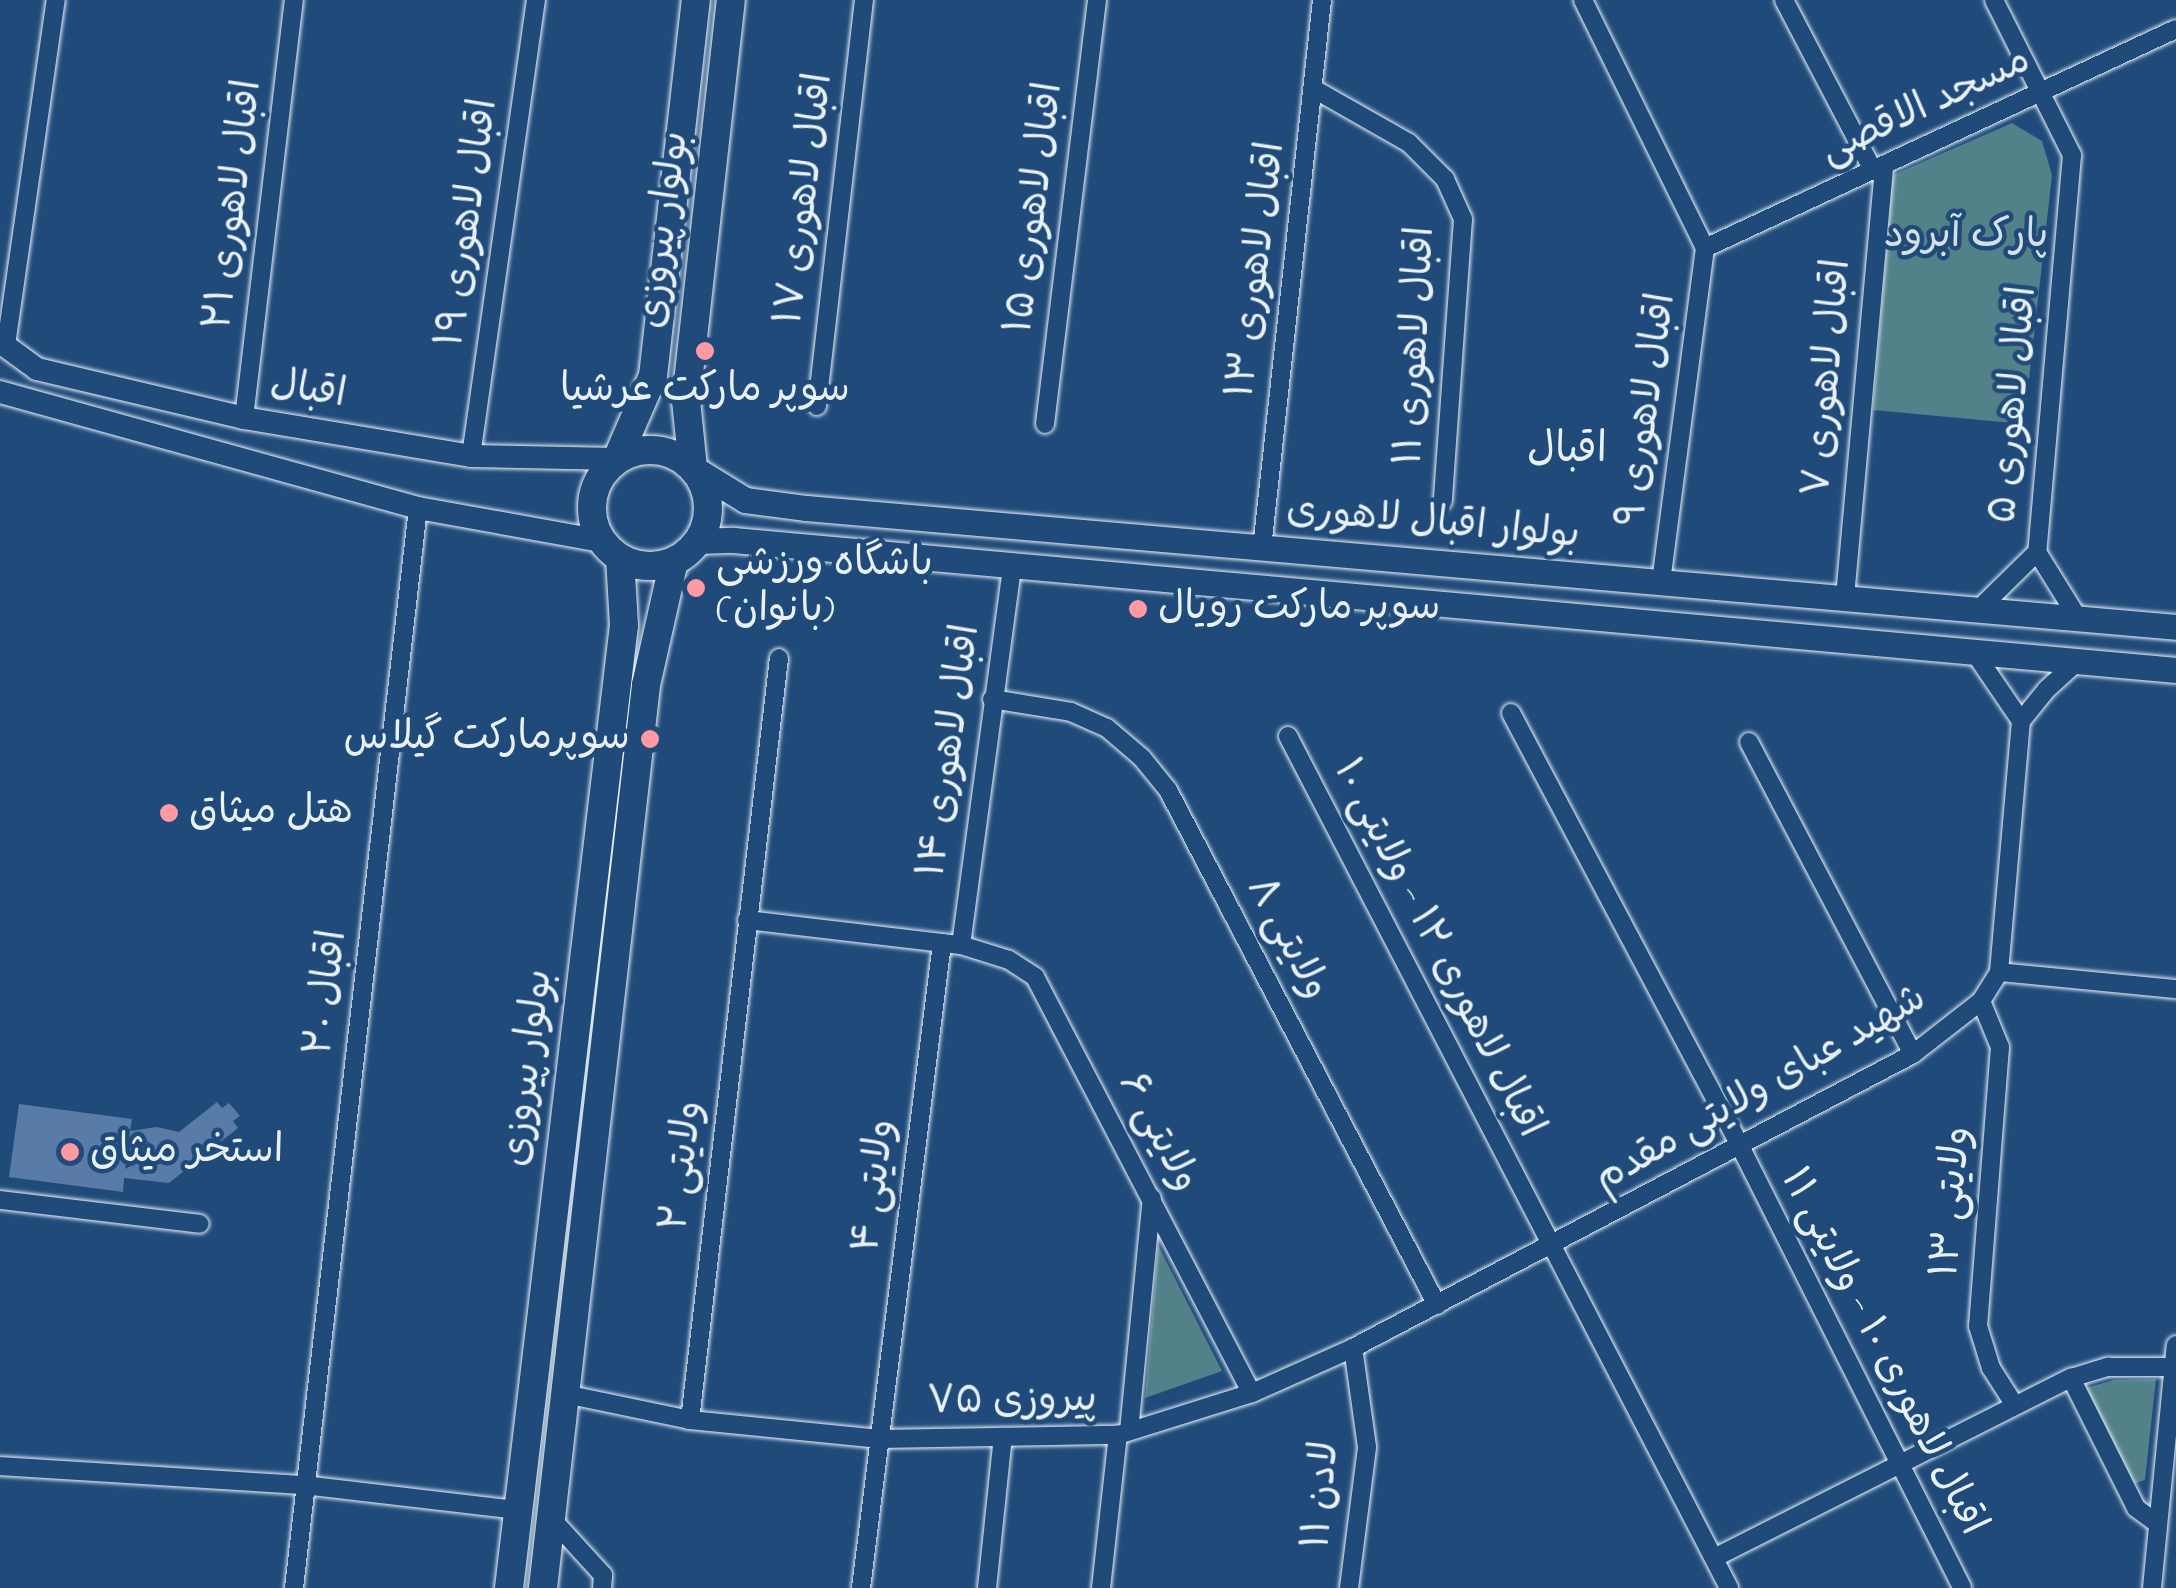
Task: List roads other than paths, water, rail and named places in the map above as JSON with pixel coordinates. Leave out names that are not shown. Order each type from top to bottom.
[{"type":"main road","name":"بولوار پیروزی","points":[[618,459],[653,376],[696,0]]},
{"type":"main road","name":"بولوار پیروزی","points":[[693,468],[686,400],[732,0]]},
{"type":"main road","points":[[651,449],[670,453],[693,468],[704,487],[708,507],[697,542],[674,561],[652,566],[611,550],[592,519],[593,496],[601,475],[618,459],[651,449]]},
{"type":"main road","name":"بولوار اقبال لاهوری","points":[[693,468],[744,500],[2176,626]]},
{"type":"main road","name":"بولوار اقبال لاهوری","points":[[697,542],[732,540],[2176,670]]},
{"type":"main road","name":"بولوار پیروزی","points":[[509,1588],[624,625],[611,550]]},
{"type":"main road","points":[[1420,601],[1423,560]]},
{"type":"main road","name":"بولوار پیروزی","points":[[543,1588],[646,685],[674,561]]},
{"type":"street","points":[[3,344],[56,0]]},
{"type":"street","name":"اقبال لاهوری ۲۱","points":[[244,418],[294,0]]},
{"type":"street","name":"اقبال لاهوری ۱۹","points":[[471,456],[536,0]]},
{"type":"street","name":"اقبال لاهوری ۱۷","points":[[817,406],[864,0]]},
{"type":"street","name":"اقبال لاهوری ۱۵","points":[[1045,424],[1096,0]]},
{"type":"street","name":"اقبال لاهوری ۱۳","points":[[1262,548],[1322,0]]},
{"type":"street","points":[[1584,0],[1705,248]]},
{"type":"street","points":[[1784,0],[1878,168]]},
{"type":"street","name":"اقبال لاهوری ۵","points":[[1994,0],[2072,155],[2037,552],[2078,618]]},
{"type":"street","name":"مسجد الاقصی","points":[[1705,248],[2176,29]]},
{"type":"street","name":"اقبال لاهوری ۱۱","points":[[1314,89],[1409,143],[1446,179],[1464,219],[1443,501]]},
{"type":"street","name":"اقبال لاهوری ۷","points":[[1845,597],[1878,168]]},
{"type":"street","name":"اقبال لاهوری ۹","points":[[1661,582],[1705,248]]},
{"type":"street","name":"اقبال","points":[[3,344],[37,369],[244,418],[471,456],[618,459]]},
{"type":"street","name":"اقبال","points":[[0,392],[418,508],[611,550]]},
{"type":"street","name":"اقبال ۲۰","points":[[294,1588],[418,508]]},
{"type":"street","name":"اقبال لاهوری ۵","points":[[1979,609],[2037,552]]},
{"type":"street","name":"اقبال لاهوری ۱۴","points":[[962,945],[1012,566]]},
{"type":"street","points":[[1974,652],[2022,721]]},
{"type":"street","name":"ولایتی ۲","points":[[690,1420],[779,658]]},
{"type":"street","points":[[2078,661],[2047,688],[2022,721],[1999,972],[2176,989]]},
{"type":"street","name":"ولایتی ۸","points":[[992,699],[1071,712],[1107,728],[1142,758],[1168,790],[1438,1304]]},
{"type":"street","name":"اقبال لاهوری ۱۰ - ولایتی ۱۱","points":[[1511,713],[1741,1148],[1962,1588]]},
{"type":"street","name":"اقبال لاهوری ۱۲ - ولایتی ۱۰","points":[[1288,736],[1729,1588]]},
{"type":"street","points":[[1749,742],[1913,1054]]},
{"type":"street","name":"ولایتی ۶","points":[[747,920],[962,945],[1010,960],[1035,977],[1252,1393]]},
{"type":"street","name":"ولایتی ۴","points":[[860,1588],[942,943]]},
{"type":"street","name":"شهید عبای ولایتی مقدم","points":[[1438,1304],[1741,1148],[1913,1054],[1981,1001],[1999,972]]},
{"type":"street","name":"ولایتی ۱۳","points":[[1981,1001],[2000,1047],[1978,1326],[1991,1368],[2014,1404]]},
{"type":"street","points":[[1101,1588],[1152,1198]]},
{"type":"street","points":[[0,1200],[200,1224]]},
{"type":"street","name":"پیروزی ۷۵","points":[[565,1394],[690,1420],[880,1439],[1124,1433],[1252,1393],[1353,1348],[1438,1304]]},
{"type":"street","points":[[2152,1588],[2176,1345]]},
{"type":"street","name":"لادن ۱۱","points":[[1349,1588],[1367,1447],[1353,1348]]},
{"type":"street","points":[[1714,1558],[2071,1378],[2108,1367],[2175,1367]]},
{"type":"street","points":[[2071,1378],[2136,1508],[2158,1524]]},
{"type":"street","points":[[988,1588],[1003,1437]]},
{"type":"street","points":[[0,1466],[304,1485],[518,1510]]},
{"type":"street","points":[[550,1517],[603,1575],[602,1588]]},
{"type":"place","name":"سوپر مارکت عرشیا","points":[[705,351]]},
{"type":"place","name":"باشگاه ورزشی (بانوان)","points":[[696,588]]},
{"type":"place","name":"سوپر مارکت رویال","points":[[1138,609]]},
{"type":"place","name":"سوپرمارکت گیلاس","points":[[650,739]]},
{"type":"place","name":"هتل میثاق","points":[[169,813]]},
{"type":"place","name":"استخر میثاق","points":[[70,1152]]},
{"type":"district","name":"اقبال","points":[[1567,451]]},
{"type":"park label","name":"پارک آبرود","points":[[1966,237]]}]
